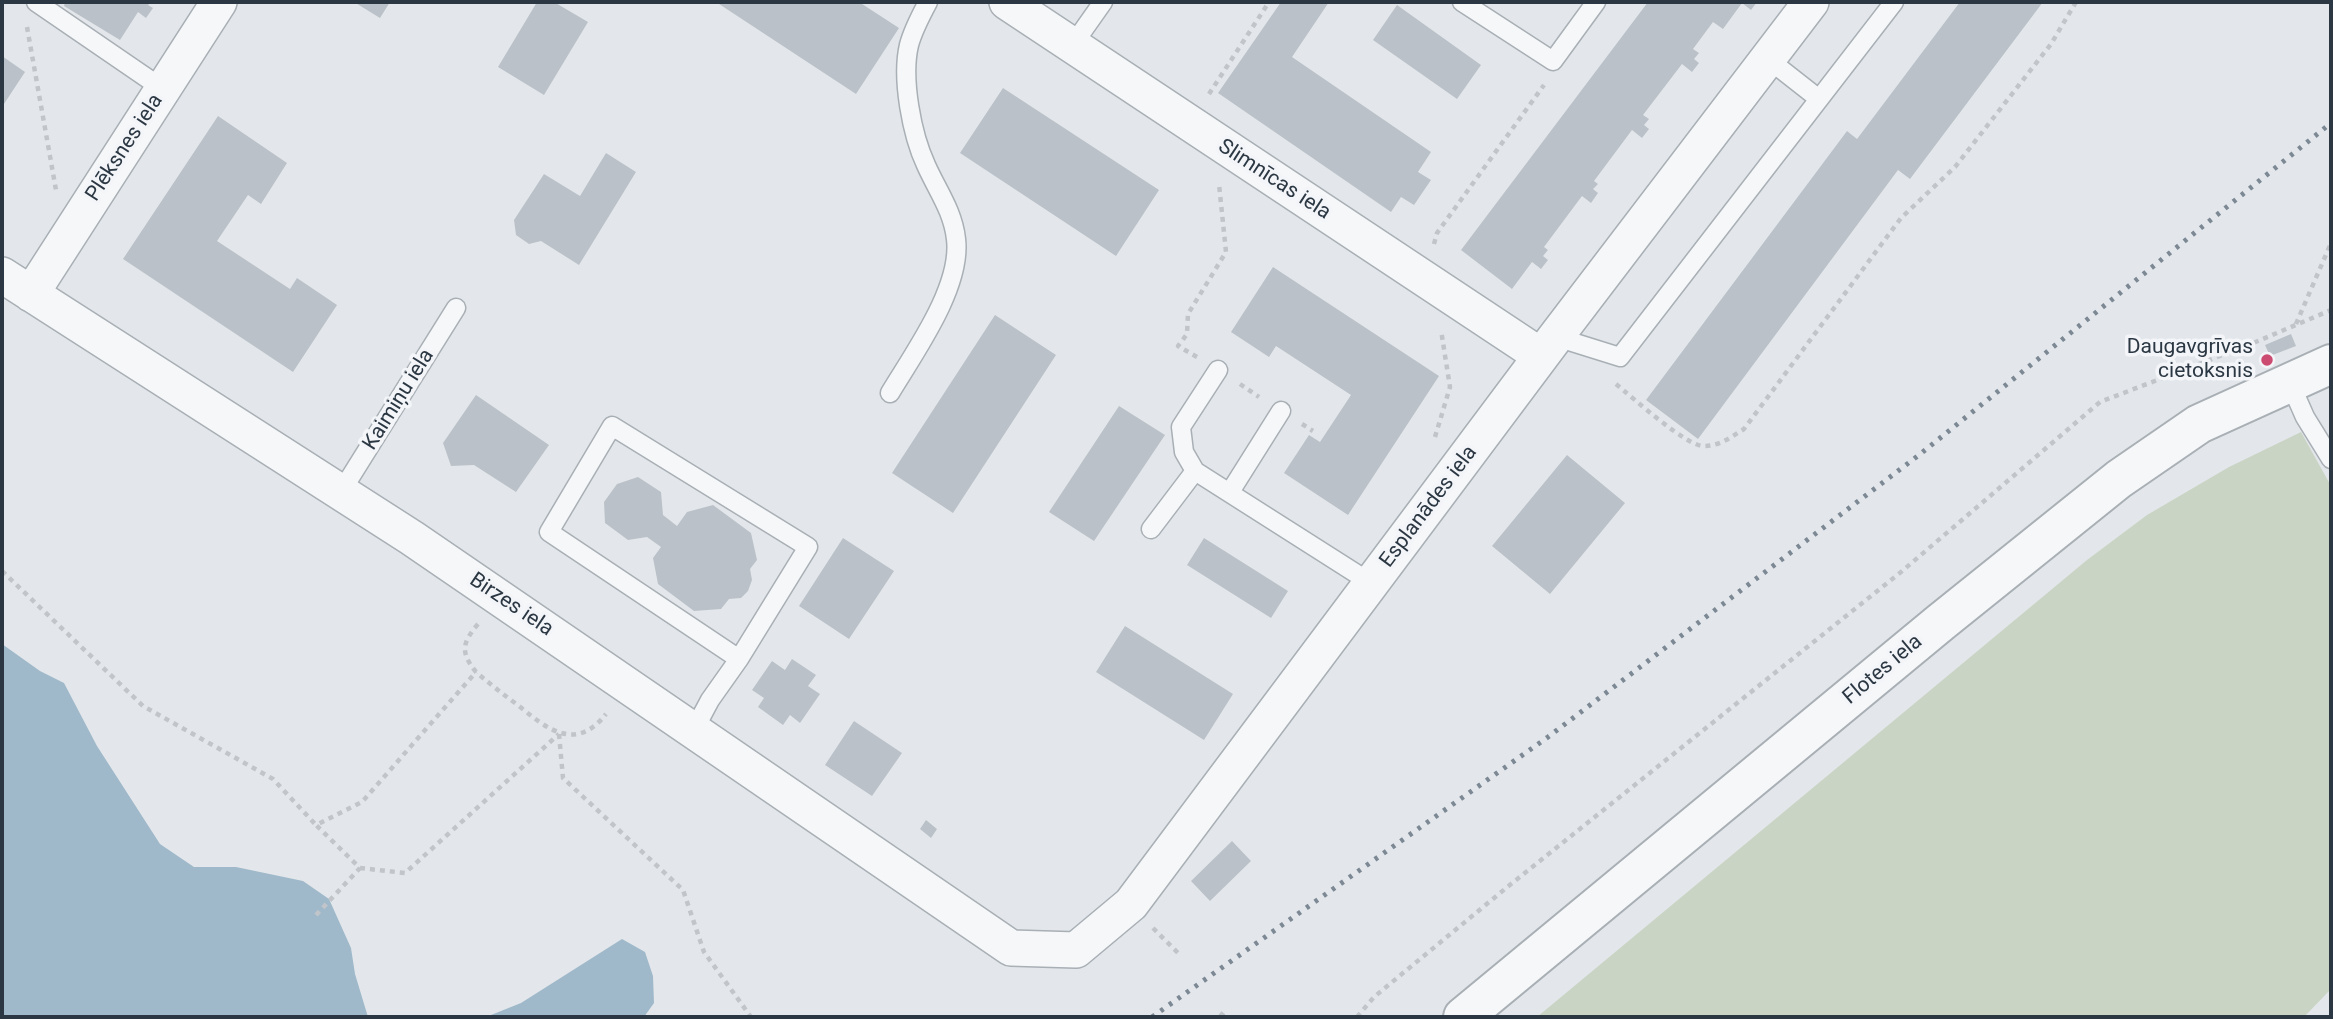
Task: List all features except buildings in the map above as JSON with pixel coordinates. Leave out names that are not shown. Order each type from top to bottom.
[{"type":"street","name":"Plēksnes iela","points":[[31,294],[219,2]]},
{"type":"street","name":"Slimnīcas iela","points":[[1007,2],[1441,290],[1548,347]]},
{"type":"street","name":"Esplanādes iela","points":[[1011,948],[1076,950],[1131,904],[1548,347],[1811,2]]},
{"type":"street","name":"Birzes iela","points":[[2,275],[341,492],[500,598],[1011,948]]},
{"type":"street","name":"Flotes iela","points":[[1463,1017],[2119,479],[2199,424],[2331,364]]},
{"type":"lane","points":[[890,393],[932,325],[951,282],[957,240],[948,206],[921,152],[913,127],[907,92],[908,47],[928,2]]},
{"type":"lane","points":[[1072,46],[1103,2]]},
{"type":"lane","points":[[1462,2],[1553,61],[1595,2]]},
{"type":"lane","points":[[1548,347],[1620,357],[1894,2]]},
{"type":"lane","points":[[30,8],[163,89]]},
{"type":"lane","points":[[1768,59],[1819,99]]},
{"type":"lane","name":"Kaimiņu iela","points":[[341,492],[456,307]]},
{"type":"lane","points":[[1218,370],[1181,427],[1184,452],[1195,471],[1371,583]]},
{"type":"lane","points":[[2290,383],[2305,417],[2331,459]]},
{"type":"lane","points":[[1230,492],[1281,411]]},
{"type":"lane","points":[[694,730],[710,700],[739,659],[808,547],[612,426],[549,532],[739,659]]},
{"type":"lane","points":[[1151,529],[1195,471]]},
{"type":"path","points":[[1209,94],[1269,2]]},
{"type":"path","points":[[1611,380],[1687,440],[1702,447],[1721,443],[1744,429],[1901,218],[1955,167],[2052,44],[2076,2]]},
{"type":"path","points":[[30,8],[65,240]]},
{"type":"path","points":[[1433,254],[1432,247],[1437,233],[1553,73],[1553,61]]},
{"type":"path","points":[[1187,334],[1188,314],[1226,251],[1215,141]]},
{"type":"path","points":[[2296,324],[2331,243]]},
{"type":"path","points":[[1433,444],[1450,387],[1441,335],[1441,290]]},
{"type":"path","points":[[1357,1017],[1374,997],[1901,572],[2100,402],[2331,310]]},
{"type":"path","points":[[2,571],[143,706],[273,779],[360,868],[405,873],[559,734]]},
{"type":"path","points":[[500,598],[470,634],[463,648],[467,662],[544,726],[559,734],[574,735],[591,729],[603,717],[626,684]]},
{"type":"path","points":[[316,825],[362,802],[476,672]]},
{"type":"path","points":[[559,734],[563,778],[683,890],[704,952],[751,1017]]},
{"type":"path","points":[[316,915],[360,868]]},
{"type":"green space","points":[[2301,432],[2331,486],[2331,989],[2304,1017],[1537,1017],[2087,560],[2147,515],[2229,467]]},
{"type":"water","points":[[2,644],[40,671],[64,683],[97,746],[160,844],[194,867],[236,867],[303,881],[329,899],[351,948],[355,974],[368,1017],[2,1017]]},
{"type":"water","points":[[622,939],[645,952],[653,976],[654,1003],[644,1017],[486,1017],[521,1003]]},
{"type":"railway","points":[[1152,1017],[1548,737],[1919,455],[2331,123]]},
{"type":"place","name":"Daugavgrīvas cietoksnis","points":[[2267,360]]}]
